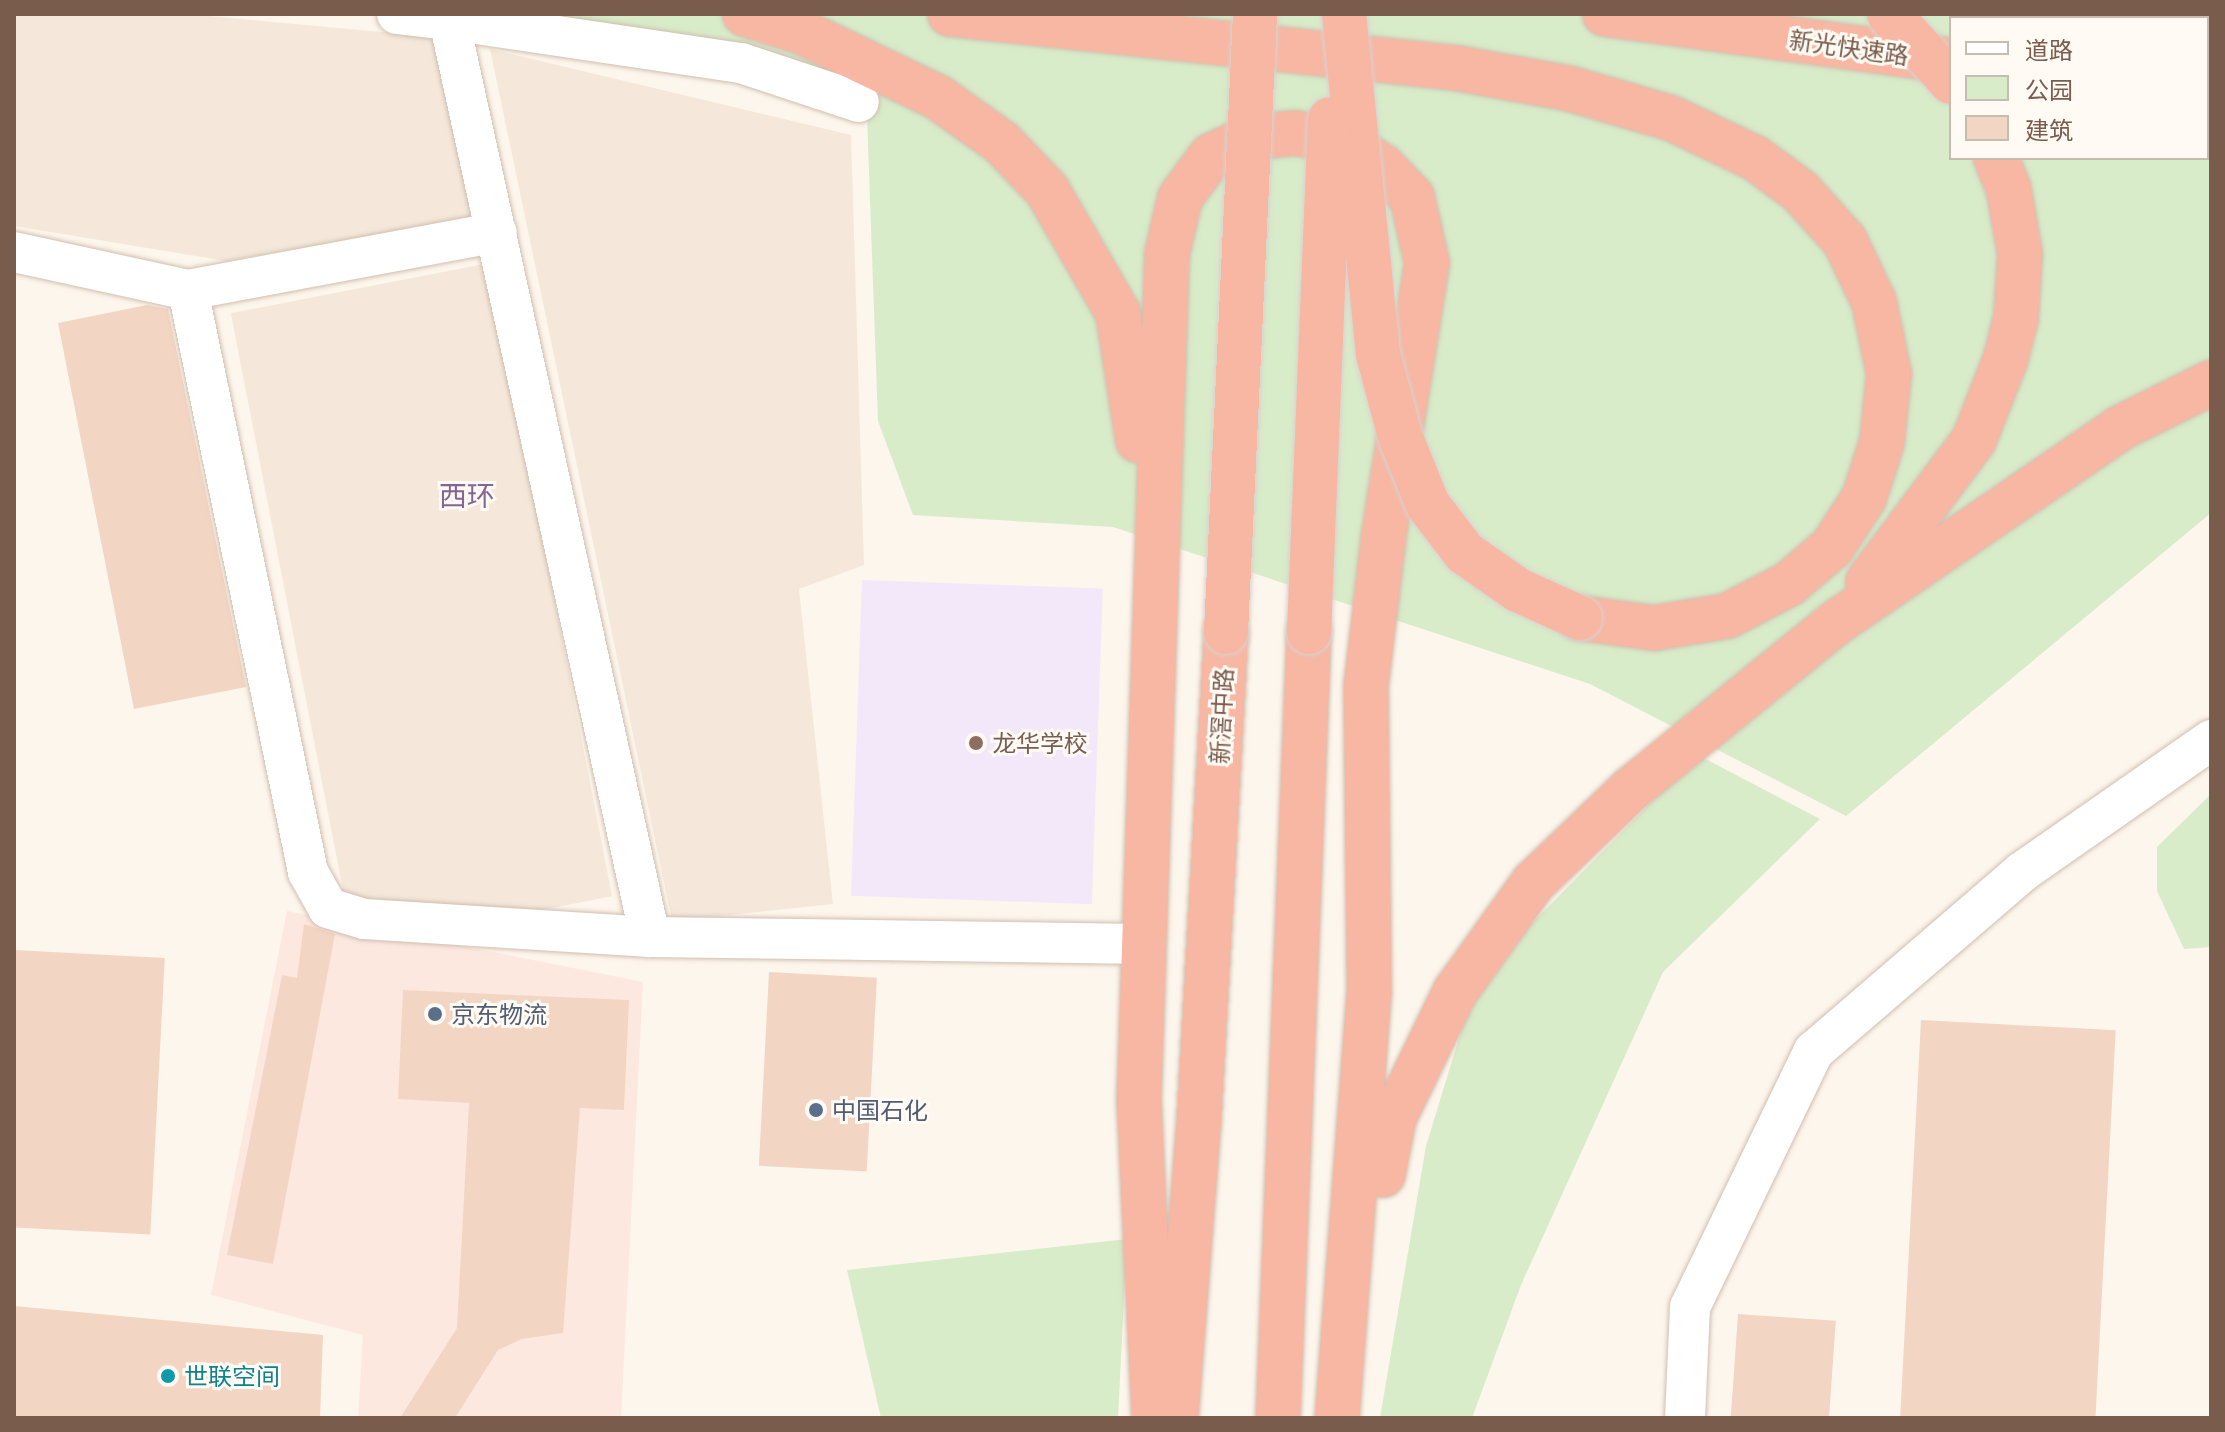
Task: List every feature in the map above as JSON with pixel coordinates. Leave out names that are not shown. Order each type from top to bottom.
[{"type":"highway","points":[[745,14],[800,31],[939,98],[1002,143],[1047,190],[1082,245],[1118,313],[1130,364],[1147,547],[1153,714]]},
{"type":"highway","points":[[950,14],[1456,68],[1571,89],[1671,118],[1755,158],[1800,191],[1845,241],[1874,302],[1889,374],[1882,442],[1864,498],[1832,547],[1789,584],[1727,616],[1654,628],[1580,618],[1518,590],[1465,553],[1428,505],[1400,436],[1374,326],[1344,14]]},
{"type":"highway","name":"新滘中路","points":[[1176,1418],[1200,1103],[1255,14]]},
{"type":"highway","points":[[1278,1418],[1335,14]]},
{"type":"highway","name":"新光快速路","points":[[1605,14],[1949,61]]},
{"type":"highway","points":[[1889,14],[1949,80]]},
{"type":"highway","points":[[1154,1418],[1139,1099],[1167,254],[1180,198],[1211,156],[1252,137],[1296,133],[1346,143],[1383,167],[1412,197],[1427,263],[1383,542],[1366,686],[1369,994],[1339,1418]]},
{"type":"highway","points":[[1837,622],[1916,524],[1974,440],[2016,318],[2020,254],[2009,190],[1997,160]]},
{"type":"highway","points":[[1339,1418],[1394,1118],[1455,992],[1543,873],[1630,790],[1837,622],[2120,428],[2211,383]]},
{"type":"street","points":[[397,14],[741,63],[859,102]]},
{"type":"street","points":[[449,20],[650,937]]},
{"type":"street","points":[[14,252],[188,290],[497,232]]},
{"type":"street","points":[[188,290],[308,872],[328,908],[364,919],[650,937],[1144,944]]},
{"type":"street","points":[[1685,1418],[1690,1307],[1814,1051],[2022,872],[2211,740]]},
{"type":"shaded area","points":[[14,14],[187,14],[436,37],[471,219],[226,261],[14,226]]},
{"type":"shaded area","points":[[490,49],[851,135],[864,565],[799,589],[833,904],[672,921]]},
{"type":"shaded area","points":[[489,263],[612,896],[354,946],[231,313]]},
{"type":"shaded area","name":"龙华学校","points":[[862,580],[1103,588],[1092,904],[851,896]]},
{"type":"shaded area","points":[[287,911],[643,982],[621,1418],[358,1418],[363,1335],[211,1295]]},
{"type":"green space","points":[[414,14],[2054,14],[2056,16],[1949,16],[1949,160],[2209,160],[2211,154],[2211,513],[1846,816],[1590,684],[1113,527],[913,515],[878,421],[866,89]]},
{"type":"green space","points":[[1698,755],[1820,819],[1663,972],[1521,1285],[1472,1418],[1380,1418],[1426,1146],[1477,979]]},
{"type":"green space","points":[[2211,794],[2211,947],[2184,949],[2157,891],[2157,847]]},
{"type":"green space","points":[[1127,1239],[1118,1418],[881,1418],[847,1270]]},
{"type":"building","points":[[147,305],[168,309],[246,687],[134,709],[58,323]]},
{"type":"building","points":[[304,924],[335,934],[273,1264],[227,1255],[282,975],[297,978]]},
{"type":"building","points":[[14,950],[165,958],[150,1235],[14,1227]]},
{"type":"building","points":[[769,972],[877,978],[867,1171],[759,1166]]},
{"type":"building","points":[[403,990],[629,1000],[624,1110],[580,1108],[563,1333],[522,1339],[498,1350],[455,1418],[400,1418],[457,1328],[469,1103],[398,1099]]},
{"type":"building","points":[[1921,1020],[2116,1030],[2095,1418],[1900,1417]]},
{"type":"building","name":"世联空间","points":[[14,1306],[323,1335],[320,1418],[14,1418]]},
{"type":"building","points":[[1738,1314],[1836,1321],[1829,1418],[1731,1418]]},
{"type":"place","name":"龙华学校","points":[[976,743]]},
{"type":"place","name":"京东物流","points":[[435,1014]]},
{"type":"place","name":"中国石化","points":[[816,1110]]},
{"type":"place","name":"世联空间","points":[[168,1376]]},
{"type":"district","name":"西环","points":[[467,495]]}]
